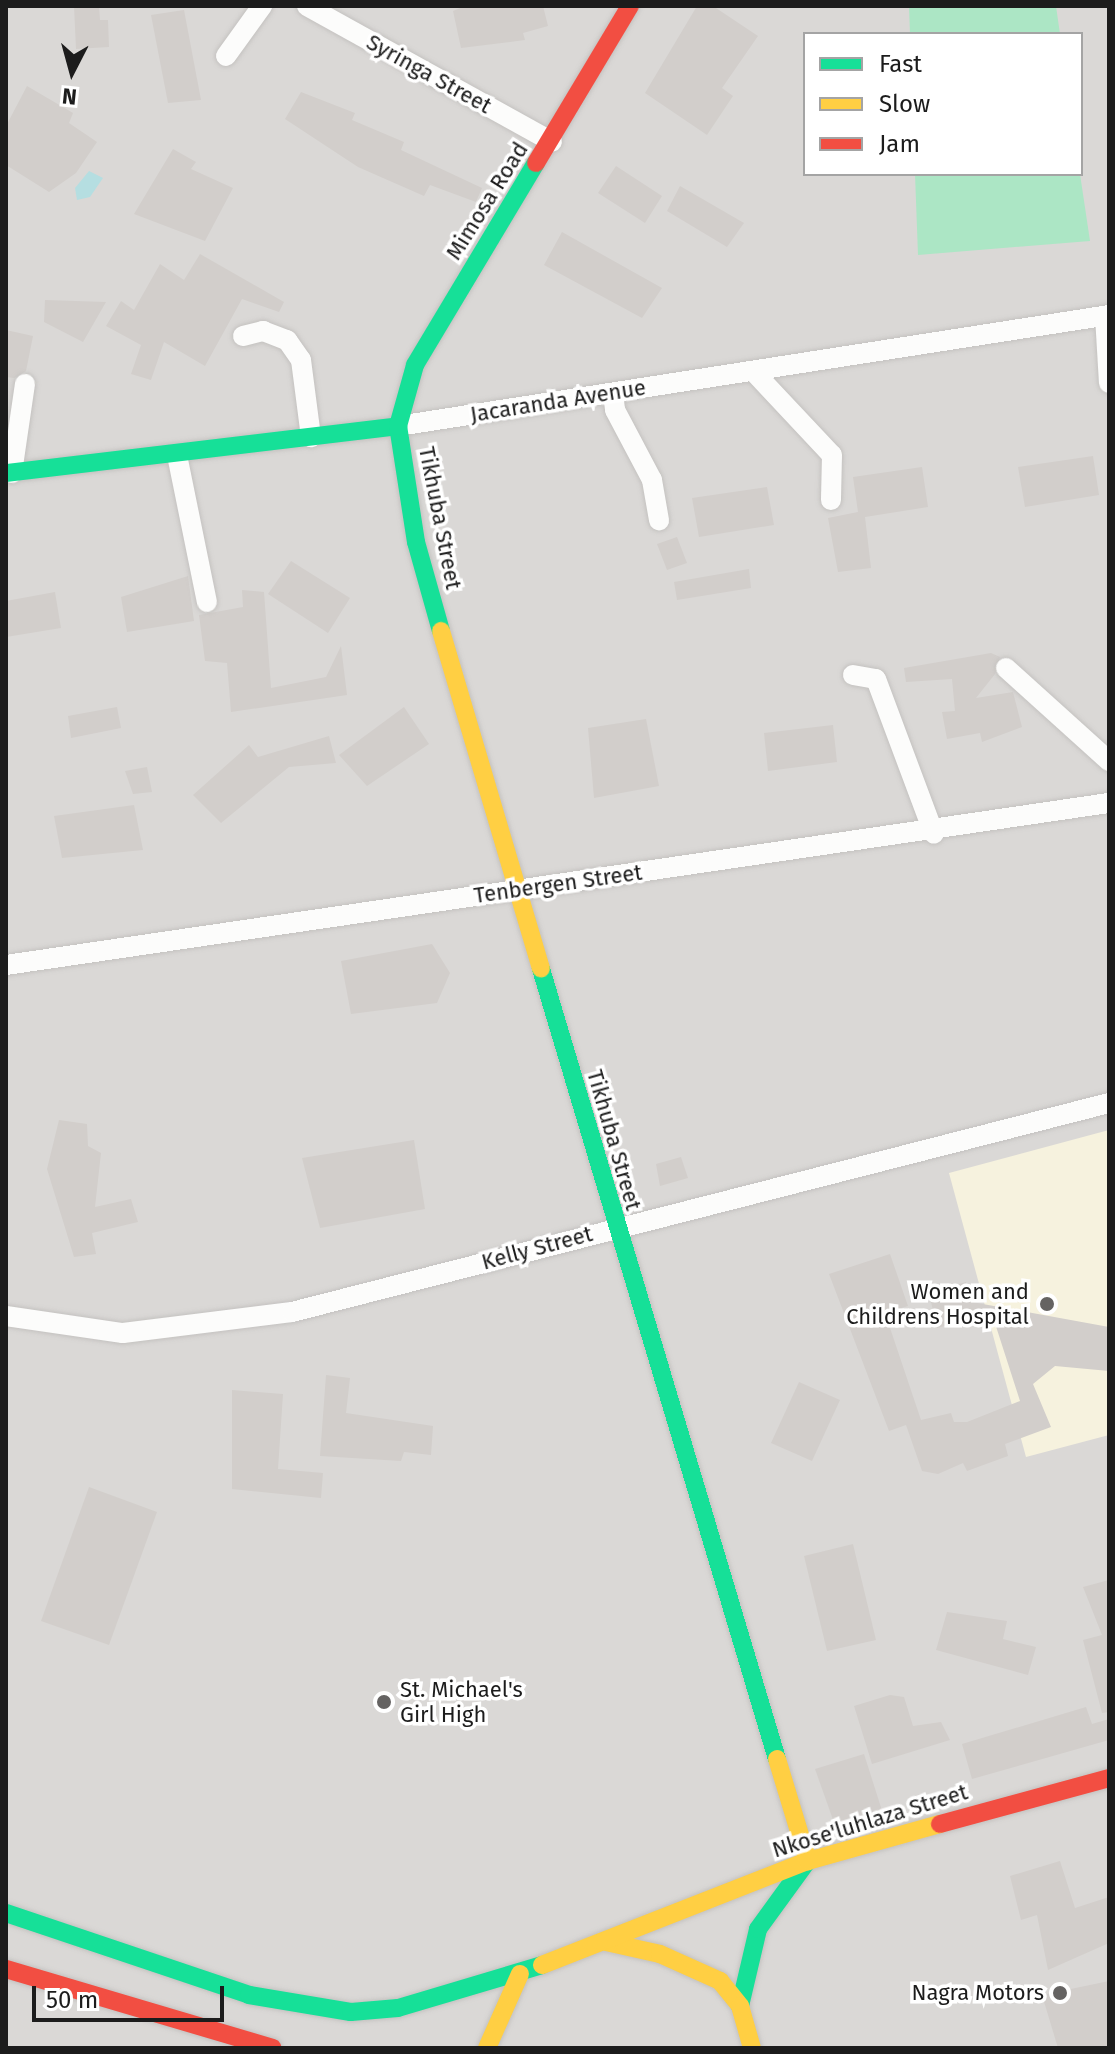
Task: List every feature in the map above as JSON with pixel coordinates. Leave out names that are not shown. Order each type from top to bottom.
[{"type":"street","points":[[226,56],[262,6]]},
{"type":"street","name":"Syringa Street","points":[[307,6],[552,142]]},
{"type":"street","name":"Mimosa Road","points":[[398,426],[415,365],[552,142],[630,6]]},
{"type":"street","points":[[1107,316],[1109,383]]},
{"type":"street","name":"Jacaranda Avenue","points":[[9,473],[398,426],[1107,316]]},
{"type":"street","points":[[243,336],[263,331],[294,350],[311,437]]},
{"type":"street","points":[[753,371],[832,455],[831,500]]},
{"type":"street","points":[[9,473],[25,384]]},
{"type":"street","points":[[613,393],[615,410],[652,480],[659,520]]},
{"type":"street","name":"Tikhuba Street","points":[[398,426],[416,542],[614,1228],[808,1861]]},
{"type":"street","points":[[177,455],[207,602]]},
{"type":"street","points":[[1006,668],[1109,761]]},
{"type":"street","points":[[853,675],[876,679],[934,834]]},
{"type":"street","name":"Tenbergen Street","points":[[6,965],[518,888],[934,834],[1109,803]]},
{"type":"street","name":"Kelly Street","points":[[6,1316],[123,1333],[292,1312],[1109,1103]]},
{"type":"street","name":"Nkose'luhlaza Street","points":[[6,1913],[249,1995],[310,2008],[398,2008],[520,1974],[808,1861],[1109,1778]]},
{"type":"street","points":[[740,2006],[758,1929],[808,1861]]},
{"type":"street","points":[[606,1942],[691,1965],[720,1981],[740,2006],[752,2048]]},
{"type":"street","points":[[6,1969],[273,2048]]},
{"type":"street","points":[[487,2048],[520,1974]]},
{"type":"shaded area","points":[[6,6],[1109,6],[1109,2048],[6,2048]]},
{"type":"shaded area","name":"Women and Childrens Hospital","points":[[1109,1130],[1109,1435],[1026,1457],[949,1173]]},
{"type":"green space","points":[[909,6],[1056,6],[1060,32],[910,32]]},
{"type":"green space","points":[[915,176],[1080,176],[1090,241],[918,255]]},
{"type":"water","points":[[89,171],[103,178],[90,197],[77,200],[75,188]]},
{"type":"building","points":[[74,6],[99,6],[100,20],[108,20],[109,47],[76,49]]},
{"type":"building","points":[[465,6],[543,6],[548,26],[523,33],[525,40],[461,48],[453,11]]},
{"type":"building","points":[[697,6],[713,6],[758,36],[722,88],[733,96],[707,135],[645,93]]},
{"type":"building","points":[[184,10],[201,100],[168,103],[151,15]]},
{"type":"building","points":[[27,86],[73,113],[69,123],[97,142],[76,173],[49,192],[6,165],[6,126]]},
{"type":"building","points":[[301,92],[355,113],[352,120],[404,142],[401,150],[482,188],[476,202],[430,185],[424,196],[358,167],[285,119]]},
{"type":"building","points":[[173,149],[196,162],[191,169],[233,188],[205,241],[134,214]]},
{"type":"building","points":[[616,166],[662,196],[645,223],[598,193]]},
{"type":"building","points":[[680,186],[744,223],[727,247],[667,211]]},
{"type":"building","points":[[562,232],[662,288],[642,318],[544,265]]},
{"type":"building","points":[[200,254],[284,302],[279,312],[242,299],[205,366],[164,342],[151,380],[131,374],[141,345],[106,326],[121,301],[134,310],[160,264],[184,280]]},
{"type":"building","points":[[45,300],[106,302],[83,342],[44,322]]},
{"type":"building","points":[[6,330],[33,336],[26,371],[14,378],[6,377]]},
{"type":"building","points":[[1093,456],[1099,495],[1025,507],[1018,467]]},
{"type":"building","points":[[922,467],[928,507],[865,517],[871,568],[838,572],[828,518],[858,512],[853,477]]},
{"type":"building","points":[[767,487],[774,525],[699,537],[692,498]]},
{"type":"building","points":[[677,537],[687,563],[667,570],[657,544]]},
{"type":"building","points":[[291,561],[350,598],[328,633],[268,594]]},
{"type":"building","points":[[749,569],[751,588],[677,600],[674,582]]},
{"type":"building","points":[[188,576],[194,621],[127,632],[121,597]]},
{"type":"building","points":[[242,590],[264,592],[271,688],[326,677],[341,646],[347,695],[231,712],[227,663],[205,661],[199,615],[243,607]]},
{"type":"building","points":[[55,592],[61,628],[6,637],[6,601]]},
{"type":"building","points":[[991,653],[1000,657],[995,674],[976,698],[1013,692],[1022,727],[982,742],[980,733],[947,739],[942,712],[955,711],[952,679],[906,682],[904,668]]},
{"type":"building","points":[[117,707],[121,728],[71,738],[68,716]]},
{"type":"building","points":[[404,707],[429,744],[367,786],[339,755]]},
{"type":"building","points":[[646,719],[659,786],[594,798],[588,728]]},
{"type":"building","points":[[833,725],[837,762],[768,771],[764,733]]},
{"type":"building","points":[[329,736],[336,763],[289,767],[221,823],[193,795],[249,745],[258,757]]},
{"type":"building","points":[[147,767],[152,792],[133,794],[125,771]]},
{"type":"building","points":[[134,805],[143,850],[62,858],[54,816]]},
{"type":"building","points":[[432,944],[450,973],[437,1003],[351,1014],[341,961]]},
{"type":"building","points":[[59,1120],[87,1124],[88,1146],[101,1153],[95,1207],[131,1199],[138,1222],[92,1233],[96,1254],[74,1257],[47,1169]]},
{"type":"building","points":[[414,1140],[425,1209],[320,1228],[302,1158]]},
{"type":"building","points":[[681,1157],[688,1178],[660,1186],[656,1164]]},
{"type":"building","points":[[890,1254],[908,1306],[885,1313],[921,1420],[951,1413],[954,1422],[967,1422],[1020,1401],[992,1314],[937,1328],[929,1293],[966,1282],[972,1302],[1109,1327],[1109,1371],[1055,1366],[1033,1384],[1051,1427],[1005,1444],[1008,1456],[967,1471],[963,1463],[938,1474],[922,1471],[906,1425],[889,1431],[829,1274]]},
{"type":"building","points":[[326,1375],[350,1378],[346,1413],[433,1426],[431,1455],[404,1452],[401,1461],[320,1456]]},
{"type":"building","points":[[799,1382],[840,1400],[812,1461],[771,1443]]},
{"type":"building","points":[[232,1390],[283,1394],[278,1469],[323,1473],[321,1498],[232,1489]]},
{"type":"building","points":[[89,1487],[157,1512],[109,1645],[41,1621]]},
{"type":"building","points":[[853,1544],[876,1640],[827,1651],[804,1556]]},
{"type":"building","points":[[1109,1580],[1109,1712],[1102,1713],[1083,1640],[1102,1635],[1083,1587]]},
{"type":"building","points":[[947,1612],[1007,1621],[1003,1639],[1036,1647],[1028,1675],[936,1650]]},
{"type":"building","points":[[890,1695],[904,1697],[913,1726],[941,1722],[950,1740],[872,1764],[854,1706]]},
{"type":"building","points":[[1086,1707],[1092,1724],[1109,1719],[1109,1740],[972,1779],[962,1744]]},
{"type":"building","points":[[864,1754],[885,1820],[837,1831],[815,1769]]},
{"type":"building","points":[[1060,1861],[1075,1908],[1109,1897],[1109,1943],[1048,1970],[1037,1915],[1021,1920],[1010,1876]]},
{"type":"building","points":[[1109,1981],[1109,2048],[1058,2048],[1042,1995]]},
{"type":"traffic: fast","points":[[441,631],[416,542],[398,426],[415,365],[536,163]]},
{"type":"traffic: fast","points":[[6,473],[398,426]]},
{"type":"traffic: fast","points":[[541,969],[777,1759]]},
{"type":"traffic: fast","points":[[740,2006],[758,1929],[806,1863]]},
{"type":"traffic: fast","points":[[6,1913],[249,1995],[351,2012],[398,2008],[542,1965]]},
{"type":"traffic: slow","points":[[441,631],[541,969]]},
{"type":"traffic: slow","points":[[777,1759],[808,1861]]},
{"type":"traffic: slow","points":[[542,1965],[808,1861],[940,1824]]},
{"type":"traffic: slow","points":[[606,1942],[660,1954],[720,1981],[740,2006],[752,2048]]},
{"type":"traffic: slow","points":[[487,2048],[520,1974]]},
{"type":"traffic: jam","points":[[536,163],[630,6]]},
{"type":"traffic: jam","points":[[940,1824],[1109,1778]]},
{"type":"traffic: jam","points":[[6,1969],[273,2048]]},
{"type":"place","name":"Women and Childrens Hospital","points":[[1047,1304]]},
{"type":"place","name":"St. Michael's Girl High","points":[[384,1702]]},
{"type":"place","name":"Nagra Motors","points":[[1060,1993]]}]
